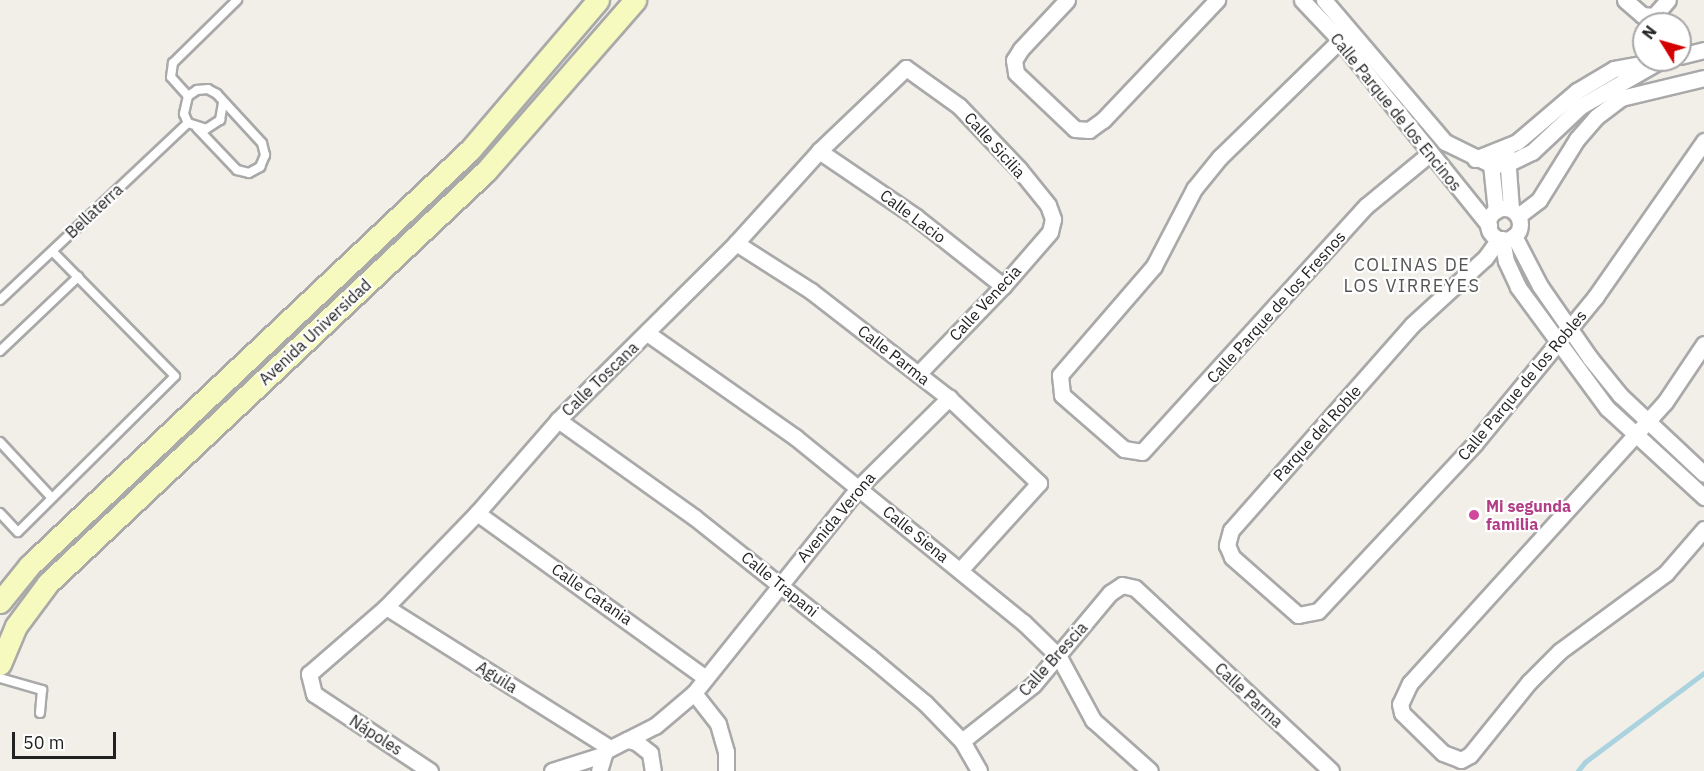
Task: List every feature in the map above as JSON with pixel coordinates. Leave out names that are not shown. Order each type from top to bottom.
[{"type":"main road","name":"Avenida Universidad","points":[[0,602],[30,565],[470,150],[598,0]]},
{"type":"main road","name":"Avenida Universidad","points":[[0,664],[16,626],[48,583],[486,171],[632,1]]},
{"type":"street","points":[[1067,0],[1021,49],[1014,60],[1016,73],[1076,129],[1089,130],[1217,0]]},
{"type":"street","name":"Calle Parque de los Encinos","points":[[1302,0],[1340,40],[1429,154],[1489,225],[1505,238]]},
{"type":"street","points":[[1324,0],[1446,142],[1491,161],[1532,152],[1581,106],[1641,72]]},
{"type":"street","points":[[1625,0],[1642,15],[1654,16],[1668,0]]},
{"type":"street","name":"Calle Parque de los Fresnos","points":[[1340,40],[1220,157],[1194,189],[1154,266],[1060,375],[1062,395],[1124,449],[1142,452],[1150,446],[1366,206],[1429,154]]},
{"type":"street","points":[[1491,161],[1577,91],[1614,69],[1632,66]]},
{"type":"street","name":"Calle Toscana","points":[[321,700],[310,688],[309,674],[386,607],[477,513],[558,420],[736,243],[819,151],[901,71],[906,68],[916,72]]},
{"type":"street","name":"Calle Sicilia","points":[[916,72],[959,106],[1018,169],[1048,205],[1053,219],[1050,232]]},
{"type":"street","points":[[1489,225],[1508,212],[1539,200],[1577,139],[1596,117],[1621,98],[1704,78]]},
{"type":"street","name":"Calle Parque de los Robles","points":[[1318,611],[1474,443],[1570,329],[1704,141]]},
{"type":"street","name":"Calle Lacio","points":[[819,151],[916,217],[1003,286]]},
{"type":"street","points":[[1491,161],[1508,212],[1520,227],[1505,238]]},
{"type":"street","name":"Calle Venecia","points":[[918,374],[1003,286],[1050,232]]},
{"type":"street","points":[[1505,238],[1620,395],[1704,474]]},
{"type":"street","points":[[1505,238],[1506,261],[1518,287],[1557,344],[1607,408],[1704,497]]},
{"type":"street","name":"Parque del Roble","points":[[1318,611],[1298,615],[1232,557],[1227,545],[1231,530],[1412,325],[1505,238]]},
{"type":"street","name":"Calle Parma","points":[[736,243],[811,291],[949,398],[1039,483],[960,570]]},
{"type":"street","name":"Calle Siena","points":[[647,333],[749,403],[859,487],[960,570],[1059,657],[1093,720],[1150,771]]},
{"type":"street","points":[[1704,344],[1665,402],[1410,683],[1400,704],[1407,721],[1452,758],[1470,755],[1529,682],[1560,651],[1666,573],[1704,529]]},
{"type":"street","name":"Avenida Verona","points":[[605,751],[655,726],[694,693],[859,487],[949,398]]},
{"type":"street","name":"Calle Trapani","points":[[558,420],[694,517],[925,703],[962,741],[979,771]]},
{"type":"street","name":"Calle Catania","points":[[477,513],[706,678]]},
{"type":"street","name":"Calle Parma","points":[[1110,593],[1122,585],[1135,588],[1332,771]]},
{"type":"street","name":"Calle Brescia","points":[[962,741],[1012,704],[1059,657],[1110,593]]},
{"type":"street","name":"Aguila","points":[[386,607],[605,751]]},
{"type":"street","points":[[694,693],[717,724],[726,752],[726,771]]},
{"type":"street","name":"Nápoles","points":[[321,700],[430,771]]},
{"type":"street","points":[[644,746],[655,726]]},
{"type":"street","points":[[627,740],[644,746],[650,753],[654,771]]},
{"type":"street","points":[[552,771],[605,751]]},
{"type":"street","points":[[599,771],[605,751]]},
{"type":"lane","points":[[188,96],[171,77],[173,63],[237,0]]},
{"type":"lane","points":[[208,89],[218,94],[223,104],[262,143],[265,155],[260,167],[249,172],[237,170],[197,128],[188,123],[184,114],[188,96],[208,89]]},
{"type":"lane","points":[[197,128],[206,129],[220,120],[223,104]]},
{"type":"lane","name":"Bellaterra","points":[[0,300],[188,123]]},
{"type":"lane","points":[[0,513],[18,532],[175,376],[52,251]]},
{"type":"lane","points":[[0,351],[78,277]]},
{"type":"lane","points":[[0,442],[52,498]]},
{"type":"lane","points":[[0,589],[30,565]]},
{"type":"lane","points":[[0,678],[42,690],[40,713]]},
{"type":"waterway","points":[[1578,771],[1585,762],[1704,673]]},
{"type":"place","name":"Mi segunda familia","points":[[1474,515]]},
{"type":"district","name":"COLINAS DE LOS VIRREYES","points":[[1412,276]]}]
